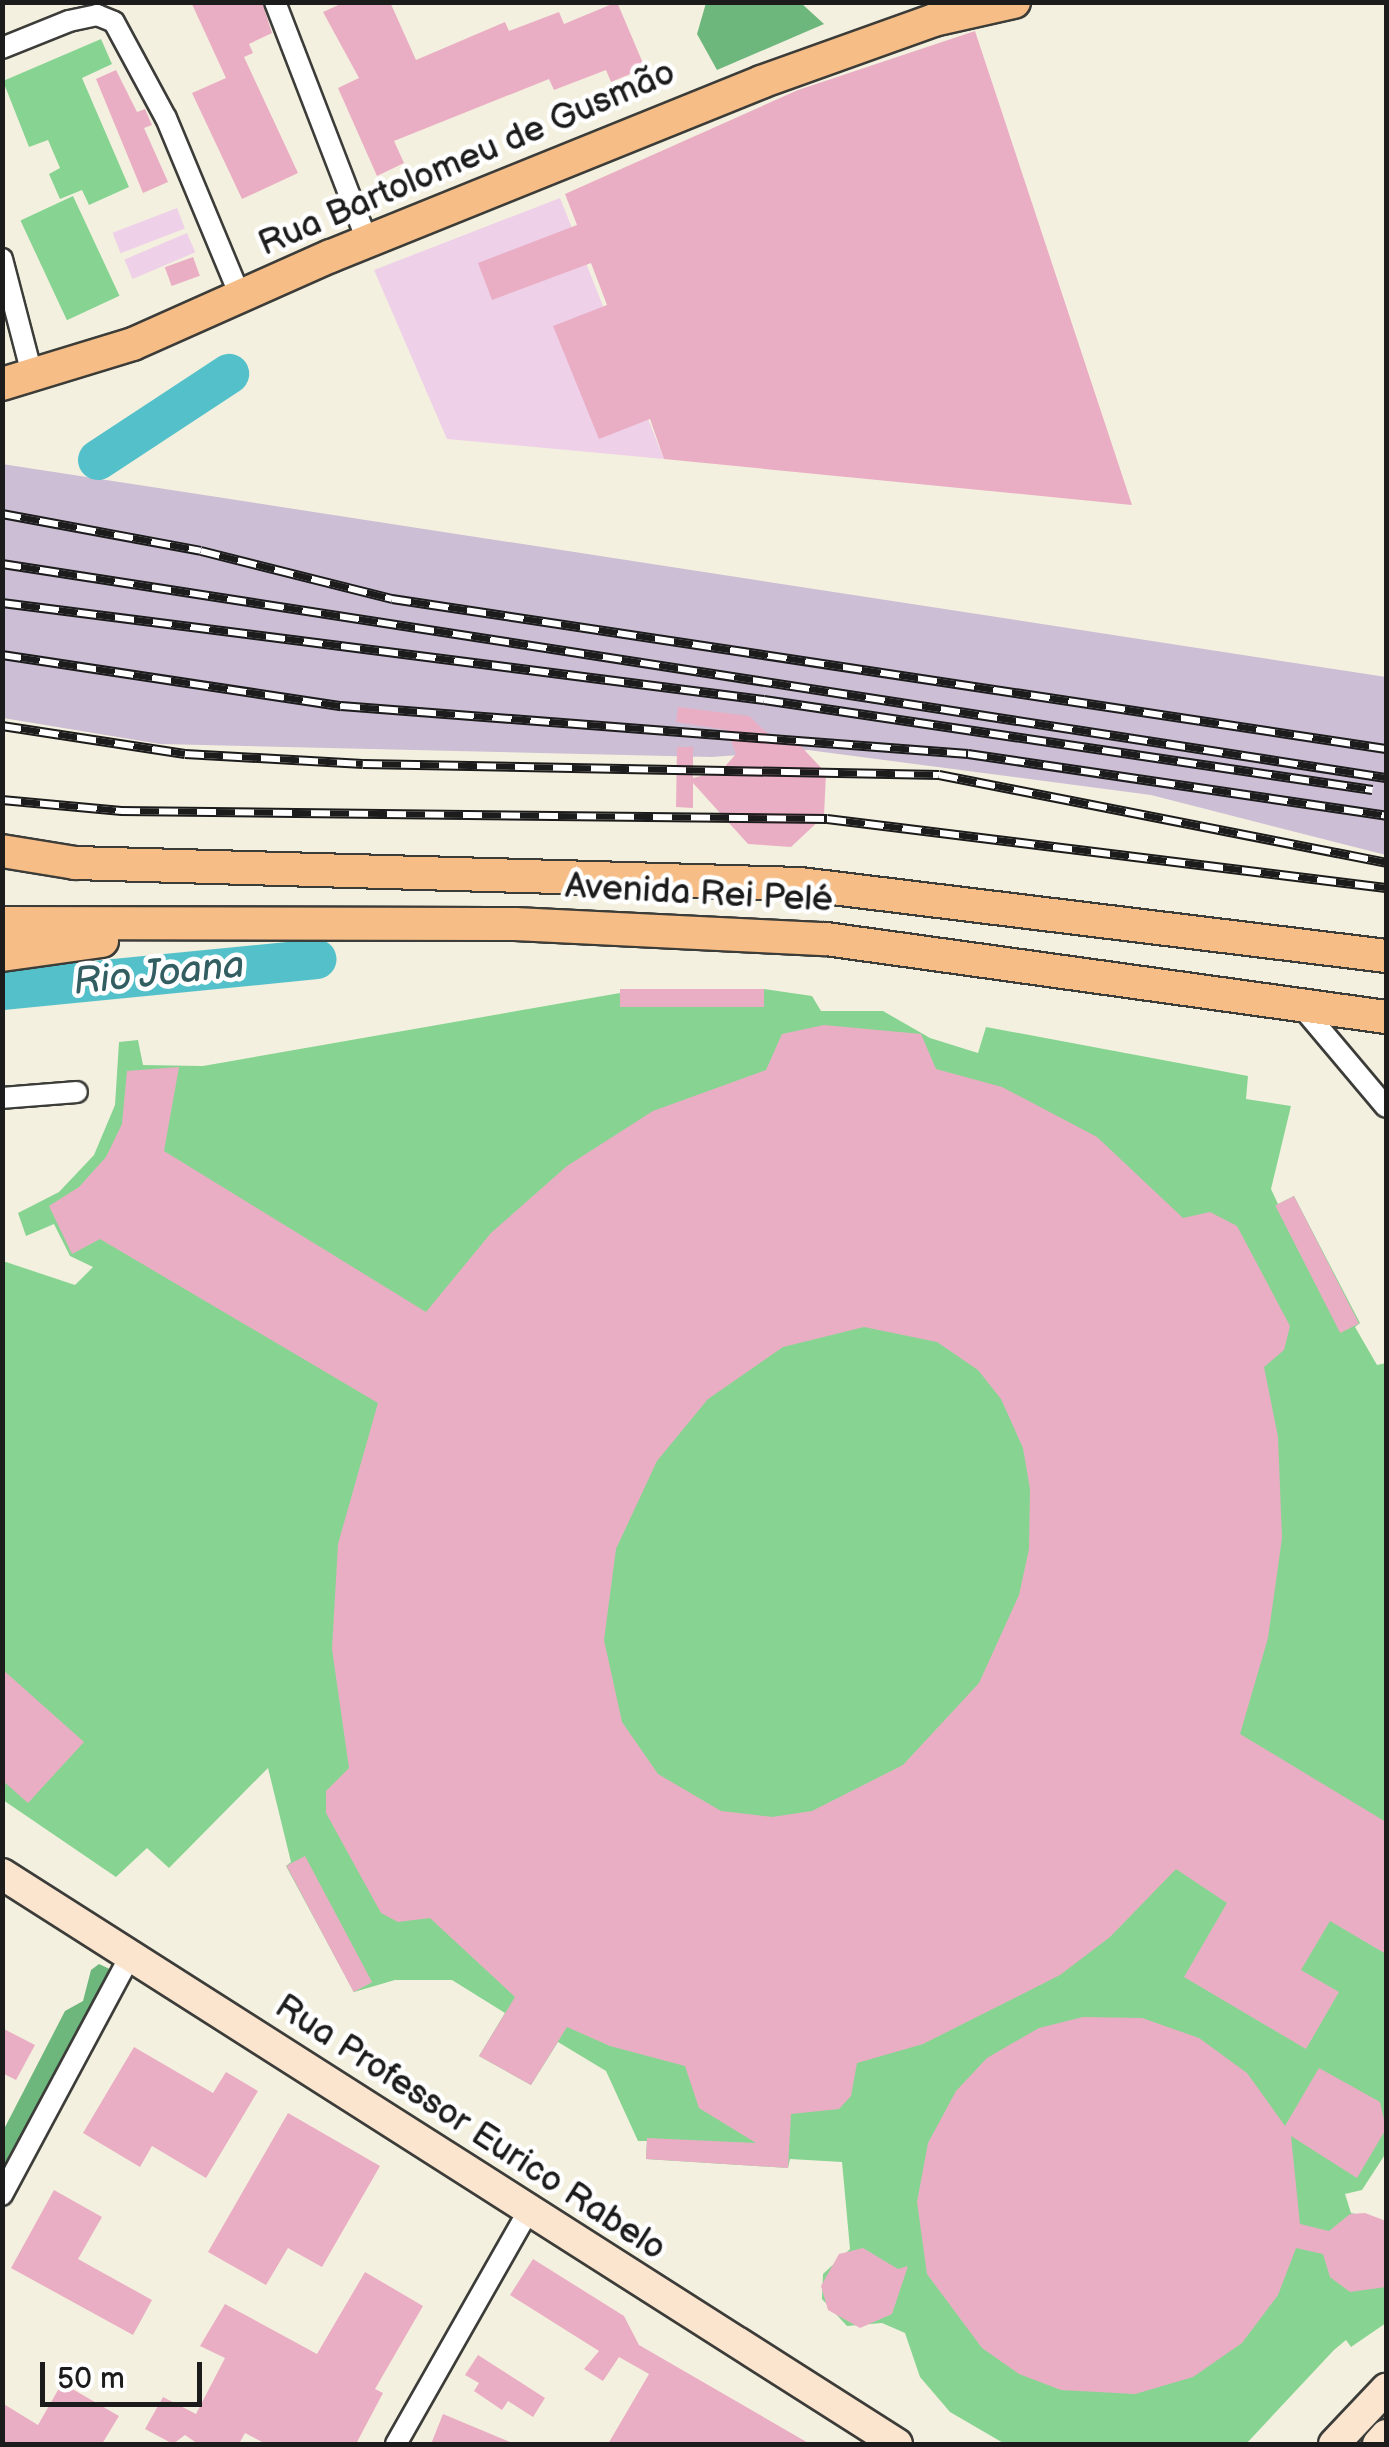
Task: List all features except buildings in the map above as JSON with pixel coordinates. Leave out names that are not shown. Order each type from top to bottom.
[{"type":"main road","name":"Rua Bartolomeu de Gusmão","points":[[18,381],[241,298],[366,241],[679,113],[946,12],[1014,2]]},
{"type":"main road","name":"Avenida Rei Pelé","points":[[2,852],[75,863],[800,884],[1386,956]]},
{"type":"main road","points":[[2,864],[75,863]]},
{"type":"main road","points":[[544,925],[591,878]]},
{"type":"main road","name":"Avenida Rei Pelé","points":[[2,923],[199,928],[544,925],[826,940],[1386,1017]]},
{"type":"main road","points":[[2,954],[199,928]]},
{"type":"street","points":[[274,2],[366,241]]},
{"type":"street","points":[[2,48],[70,21],[98,15],[114,22],[166,118],[241,298]]},
{"type":"street","points":[[2,259],[18,381]]},
{"type":"street","points":[[1299,1003],[1386,1106]]},
{"type":"street","points":[[2,1098],[77,1092]]},
{"type":"street","name":"Rua Professor Eurico Rabelo","points":[[2,1874],[888,2442]]},
{"type":"street","points":[[2,2195],[130,1956]]},
{"type":"street","points":[[396,2444],[528,2212]]},
{"type":"street","points":[[1334,2444],[1386,2389]]},
{"type":"street","points":[[1378,2444],[1386,2436]]},
{"type":"shaded area","points":[[560,198],[664,459],[447,439],[374,270]]},
{"type":"shaded area","points":[[177,208],[185,229],[120,253],[113,233]]},
{"type":"shaded area","points":[[187,233],[195,252],[133,279],[124,260]]},
{"type":"shaded area","points":[[2,464],[1386,677],[1386,855],[1151,795],[808,750],[711,757],[160,744],[3,718]]},
{"type":"green space","points":[[706,3],[801,3],[824,24],[717,70],[697,34]]},
{"type":"green space","points":[[101,39],[112,64],[82,78],[129,187],[89,205],[82,190],[60,199],[49,174],[60,168],[48,140],[29,147],[3,81]]},
{"type":"green space","points":[[73,196],[119,296],[67,320],[20,221]]},
{"type":"green space","points":[[764,989],[812,996],[821,1011],[883,1011],[930,1038],[978,1053],[986,1027],[1248,1076],[1246,1099],[1291,1106],[1271,1189],[1278,1204],[1294,1196],[1360,1323],[1355,1327],[1377,1365],[1386,1363],[1386,2153],[1362,2190],[1345,2194],[1351,2213],[1386,2221],[1386,2323],[1351,2347],[1346,2340],[1334,2350],[1246,2444],[1005,2444],[950,2412],[920,2377],[905,2333],[882,2323],[847,2326],[822,2299],[823,2274],[850,2249],[842,2162],[790,2159],[788,2168],[646,2159],[647,2141],[638,2141],[606,2071],[558,2042],[531,2085],[479,2056],[505,2013],[452,1980],[395,1980],[354,1992],[286,1866],[291,1862],[268,1768],[169,1868],[147,1848],[116,1877],[3,1800],[3,1261],[75,1285],[93,1267],[70,1256],[54,1224],[26,1236],[18,1213],[59,1192],[94,1155],[115,1105],[119,1042],[138,1040],[143,1065],[203,1066],[620,993]]},
{"type":"green space","points":[[99,1964],[116,1972],[3,2182],[3,2131],[65,2011],[83,2001],[91,1970]]},
{"type":"waterway","points":[[98,460],[229,374]]},
{"type":"waterway","name":"Rio Joana","points":[[2,990],[316,959]]},
{"type":"railway","points":[[2,514],[201,551],[392,599],[1386,749]]},
{"type":"railway","points":[[2,564],[1386,778]]},
{"type":"railway","points":[[2,603],[764,700],[1372,790]]},
{"type":"railway","points":[[2,655],[341,706],[968,754],[1386,816]]},
{"type":"railway","points":[[2,726],[185,754],[363,764],[939,775],[1386,863]]},
{"type":"railway","points":[[2,800],[121,811],[827,819],[1386,888]]}]
